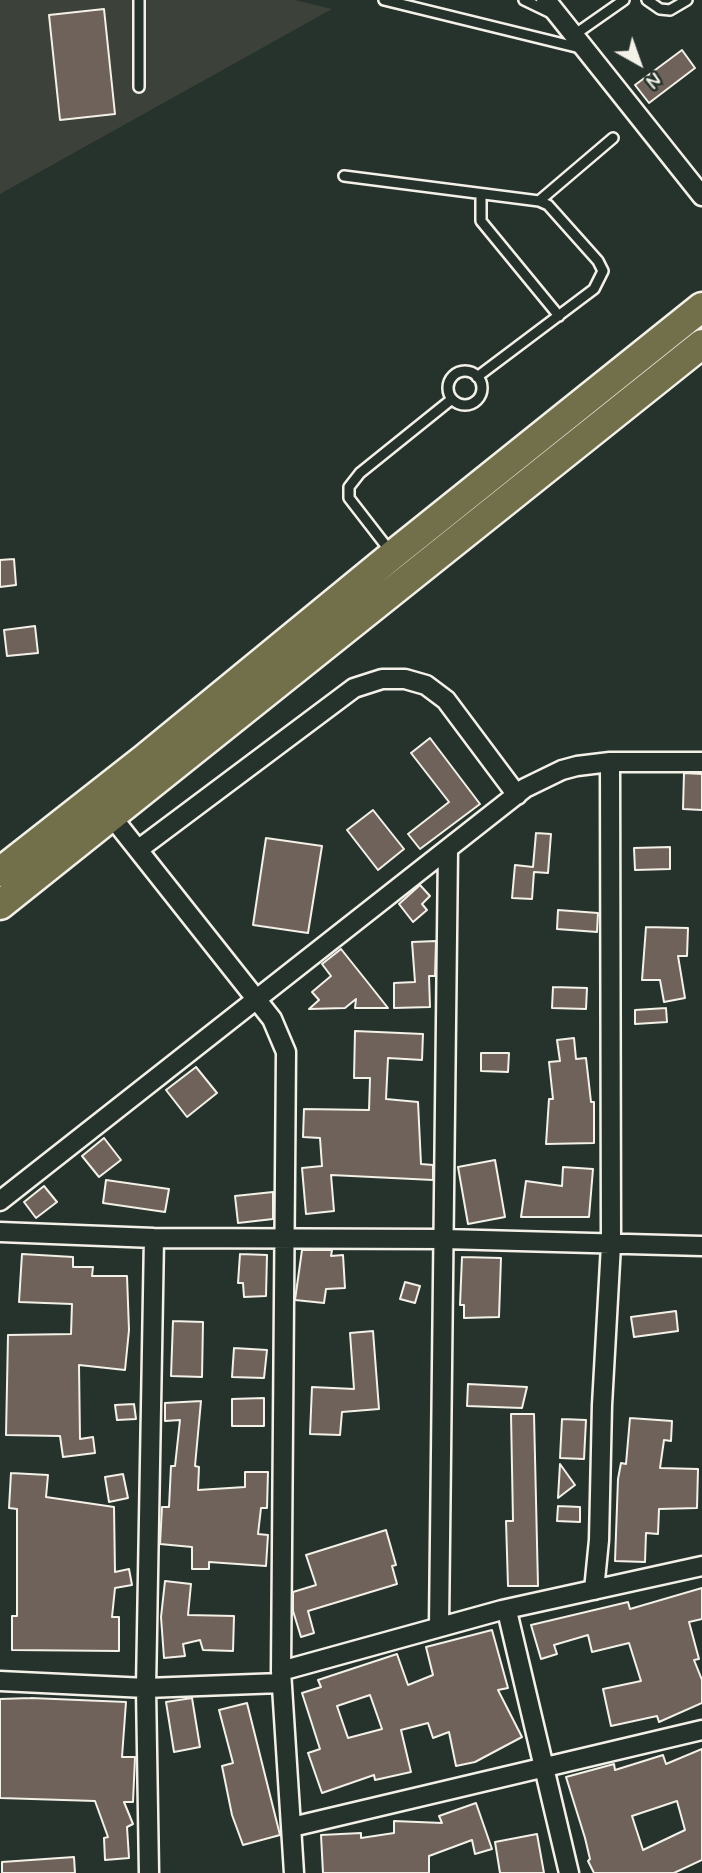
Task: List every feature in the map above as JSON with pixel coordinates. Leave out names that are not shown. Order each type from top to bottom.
[{"type":"main road","points":[[0,872],[144,759],[392,555],[702,307]]},
{"type":"main road","points":[[0,905],[702,344]]},
{"type":"street","points":[[546,0],[702,195]]},
{"type":"street","points":[[139,849],[354,688],[382,679],[405,679],[426,685],[446,700],[517,795]]},
{"type":"street","points":[[594,1590],[599,1540],[602,1405],[611,1245],[610,762]]},
{"type":"street","points":[[0,1201],[517,795],[562,770],[610,762],[702,762]]},
{"type":"street","points":[[112,817],[256,998],[281,1034],[286,1052],[281,1677],[294,1873]]},
{"type":"street","points":[[439,1626],[448,849]]},
{"type":"street","points":[[0,1232],[154,1238],[445,1239],[702,1246]]},
{"type":"street","points":[[149,1873],[146,1688],[154,1238]]},
{"type":"street","points":[[0,1681],[146,1688],[281,1677],[439,1626],[702,1566]]},
{"type":"street","points":[[507,1611],[569,1873]]},
{"type":"street","points":[[292,1827],[702,1730]]},
{"type":"lane","points":[[139,0],[139,87]]},
{"type":"lane","points":[[384,0],[580,42],[624,0]]},
{"type":"lane","points":[[524,0],[558,16]]},
{"type":"lane","points":[[647,0],[660,9],[670,10],[687,0]]},
{"type":"lane","points":[[539,201],[613,138]]},
{"type":"lane","points":[[344,176],[539,201],[553,211],[603,271],[594,289],[477,377]]},
{"type":"lane","points":[[481,194],[481,221],[559,316]]},
{"type":"lane","points":[[465,371],[477,377],[481,391],[474,402],[460,405],[452,399],[448,386],[452,377],[465,371]]},
{"type":"lane","points":[[392,555],[349,498],[349,487],[360,473],[452,399]]},
{"type":"shaded area","points":[[0,0],[295,0],[332,9],[0,194]]},
{"type":"building","points":[[104,9],[115,114],[60,120],[49,15]]},
{"type":"building","points":[[682,50],[695,68],[649,103],[635,85]]},
{"type":"building","points":[[14,559],[16,585],[0,587],[0,560]]},
{"type":"building","points":[[35,626],[38,653],[7,656],[4,630]]},
{"type":"building","points":[[430,738],[480,804],[420,849],[408,834],[449,802],[411,753]]},
{"type":"building","points":[[684,773],[702,774],[702,810],[683,809]]},
{"type":"building","points":[[373,810],[404,849],[378,870],[347,830]]},
{"type":"building","points":[[536,833],[551,834],[548,873],[534,872],[532,899],[512,898],[515,865],[533,867]]},
{"type":"building","points":[[266,838],[322,846],[308,933],[253,925]]},
{"type":"building","points":[[670,847],[670,869],[635,870],[634,848]]},
{"type":"building","points":[[420,885],[430,896],[422,904],[427,910],[413,922],[399,904]]},
{"type":"building","points":[[558,910],[598,913],[597,932],[557,929]]},
{"type":"building","points":[[646,927],[688,928],[687,956],[678,956],[685,998],[664,1002],[660,980],[642,980]]},
{"type":"building","points":[[436,941],[435,976],[429,976],[430,1007],[394,1008],[394,983],[415,982],[412,942]]},
{"type":"building","points":[[341,949],[388,1008],[355,1008],[356,999],[345,1008],[309,1009],[319,1000],[312,992],[331,976],[322,964]]},
{"type":"building","points":[[553,987],[587,988],[586,1009],[552,1008]]},
{"type":"building","points":[[666,1008],[667,1022],[635,1024],[635,1010]]},
{"type":"building","points":[[355,1031],[423,1034],[422,1060],[388,1058],[386,1099],[418,1102],[421,1164],[433,1165],[433,1180],[331,1175],[334,1211],[306,1214],[302,1168],[322,1166],[320,1138],[303,1137],[304,1109],[369,1110],[370,1078],[354,1078]]},
{"type":"building","points":[[574,1038],[576,1059],[586,1058],[591,1102],[594,1102],[594,1143],[546,1144],[549,1099],[553,1099],[549,1062],[560,1061],[557,1040]]},
{"type":"building","points":[[481,1053],[509,1053],[508,1072],[481,1071]]},
{"type":"building","points":[[196,1067],[217,1093],[187,1117],[166,1090]]},
{"type":"building","points":[[104,1138],[121,1160],[99,1177],[82,1156]]},
{"type":"building","points":[[495,1160],[505,1217],[468,1224],[458,1167]]},
{"type":"building","points":[[563,1167],[593,1169],[589,1217],[521,1217],[526,1181],[562,1186]]},
{"type":"building","points":[[106,1180],[169,1189],[165,1212],[103,1203]]},
{"type":"building","points":[[44,1186],[57,1202],[36,1218],[24,1202]]},
{"type":"building","points":[[273,1192],[273,1219],[238,1223],[235,1196]]},
{"type":"building","points":[[302,1250],[332,1250],[331,1256],[343,1255],[345,1288],[326,1289],[324,1303],[295,1300]]},
{"type":"building","points":[[22,1254],[73,1257],[73,1267],[93,1267],[92,1276],[127,1276],[129,1330],[125,1370],[79,1365],[80,1439],[93,1437],[95,1453],[63,1457],[60,1436],[6,1435],[8,1335],[71,1334],[72,1304],[19,1302]]},
{"type":"building","points":[[240,1254],[267,1255],[266,1296],[244,1297],[243,1283],[238,1283]]},
{"type":"building","points":[[462,1257],[501,1258],[499,1317],[464,1318],[464,1305],[460,1305]]},
{"type":"building","points":[[405,1282],[420,1286],[415,1303],[400,1299]]},
{"type":"building","points":[[676,1311],[678,1331],[634,1337],[631,1317]]},
{"type":"building","points":[[173,1321],[203,1322],[202,1377],[171,1376]]},
{"type":"building","points":[[373,1331],[379,1409],[342,1412],[340,1435],[310,1434],[312,1387],[354,1389],[350,1333]]},
{"type":"building","points":[[234,1348],[267,1350],[264,1378],[232,1377]]},
{"type":"building","points":[[468,1384],[527,1387],[522,1408],[467,1406]]},
{"type":"building","points":[[264,1398],[264,1426],[232,1426],[232,1399]]},
{"type":"building","points":[[201,1401],[195,1466],[199,1467],[198,1490],[245,1487],[245,1472],[268,1472],[267,1508],[261,1508],[258,1534],[268,1535],[266,1566],[209,1562],[209,1569],[192,1569],[192,1547],[160,1544],[162,1507],[169,1507],[171,1466],[175,1466],[180,1420],[165,1421],[165,1403]]},
{"type":"building","points":[[134,1404],[136,1419],[117,1420],[115,1405]]},
{"type":"building","points":[[511,1414],[534,1414],[538,1586],[508,1586],[506,1521],[513,1521]]},
{"type":"building","points":[[630,1418],[672,1421],[671,1441],[664,1440],[660,1468],[698,1469],[697,1508],[659,1509],[658,1534],[646,1533],[645,1562],[615,1561],[618,1479],[621,1463],[626,1464]]},
{"type":"building","points":[[562,1419],[586,1420],[584,1459],[560,1458]]},
{"type":"building","points":[[560,1464],[575,1485],[558,1498]]},
{"type":"building","points":[[11,1473],[48,1475],[46,1497],[114,1507],[115,1572],[129,1569],[132,1585],[115,1588],[112,1617],[119,1617],[119,1651],[12,1650],[12,1616],[17,1616],[17,1509],[9,1508]]},
{"type":"building","points":[[123,1474],[128,1498],[109,1502],[105,1477]]},
{"type":"building","points":[[558,1506],[580,1507],[580,1522],[557,1521]]},
{"type":"building","points":[[386,1530],[396,1565],[392,1566],[397,1584],[308,1611],[314,1633],[301,1637],[293,1611],[293,1592],[316,1585],[306,1555]]},
{"type":"building","points":[[165,1581],[191,1584],[188,1615],[234,1616],[233,1651],[203,1650],[200,1640],[183,1644],[185,1656],[164,1658],[161,1617]]},
{"type":"building","points":[[702,1588],[702,1619],[689,1622],[699,1659],[694,1660],[702,1680],[702,1703],[659,1722],[657,1716],[611,1726],[603,1689],[641,1681],[629,1643],[592,1652],[588,1635],[554,1645],[557,1654],[541,1659],[531,1625],[628,1602],[630,1609]]},
{"type":"building","points":[[492,1630],[508,1688],[498,1690],[522,1737],[475,1762],[456,1766],[449,1732],[433,1738],[428,1723],[401,1730],[411,1772],[375,1780],[374,1775],[322,1793],[308,1753],[320,1749],[302,1693],[321,1687],[318,1680],[397,1654],[408,1685],[433,1675],[426,1647]],"holes":[[[370,1695],[382,1729],[348,1738],[337,1706]]]},
{"type":"building","points":[[192,1698],[200,1747],[174,1752],[166,1702]]},
{"type":"building","points":[[0,1699],[126,1702],[122,1757],[135,1757],[133,1802],[124,1802],[133,1824],[127,1827],[129,1858],[105,1860],[104,1838],[108,1837],[95,1801],[0,1798]]},
{"type":"building","points":[[247,1703],[280,1835],[243,1845],[232,1815],[222,1766],[233,1763],[219,1710]]},
{"type":"building","points":[[702,1749],[702,1860],[674,1873],[594,1873],[588,1861],[590,1859],[585,1838],[566,1777],[614,1764],[615,1770],[663,1755],[666,1764]],"holes":[[[677,1801],[685,1830],[643,1850],[632,1816]]]},
{"type":"building","points":[[476,1803],[492,1849],[475,1854],[472,1840],[429,1856],[429,1873],[323,1873],[321,1835],[361,1833],[361,1838],[394,1833],[394,1821],[442,1823],[439,1816]]},
{"type":"building","points":[[537,1834],[544,1873],[500,1873],[495,1842]]},
{"type":"building","points":[[74,1857],[75,1873],[2,1873],[2,1862]]}]
